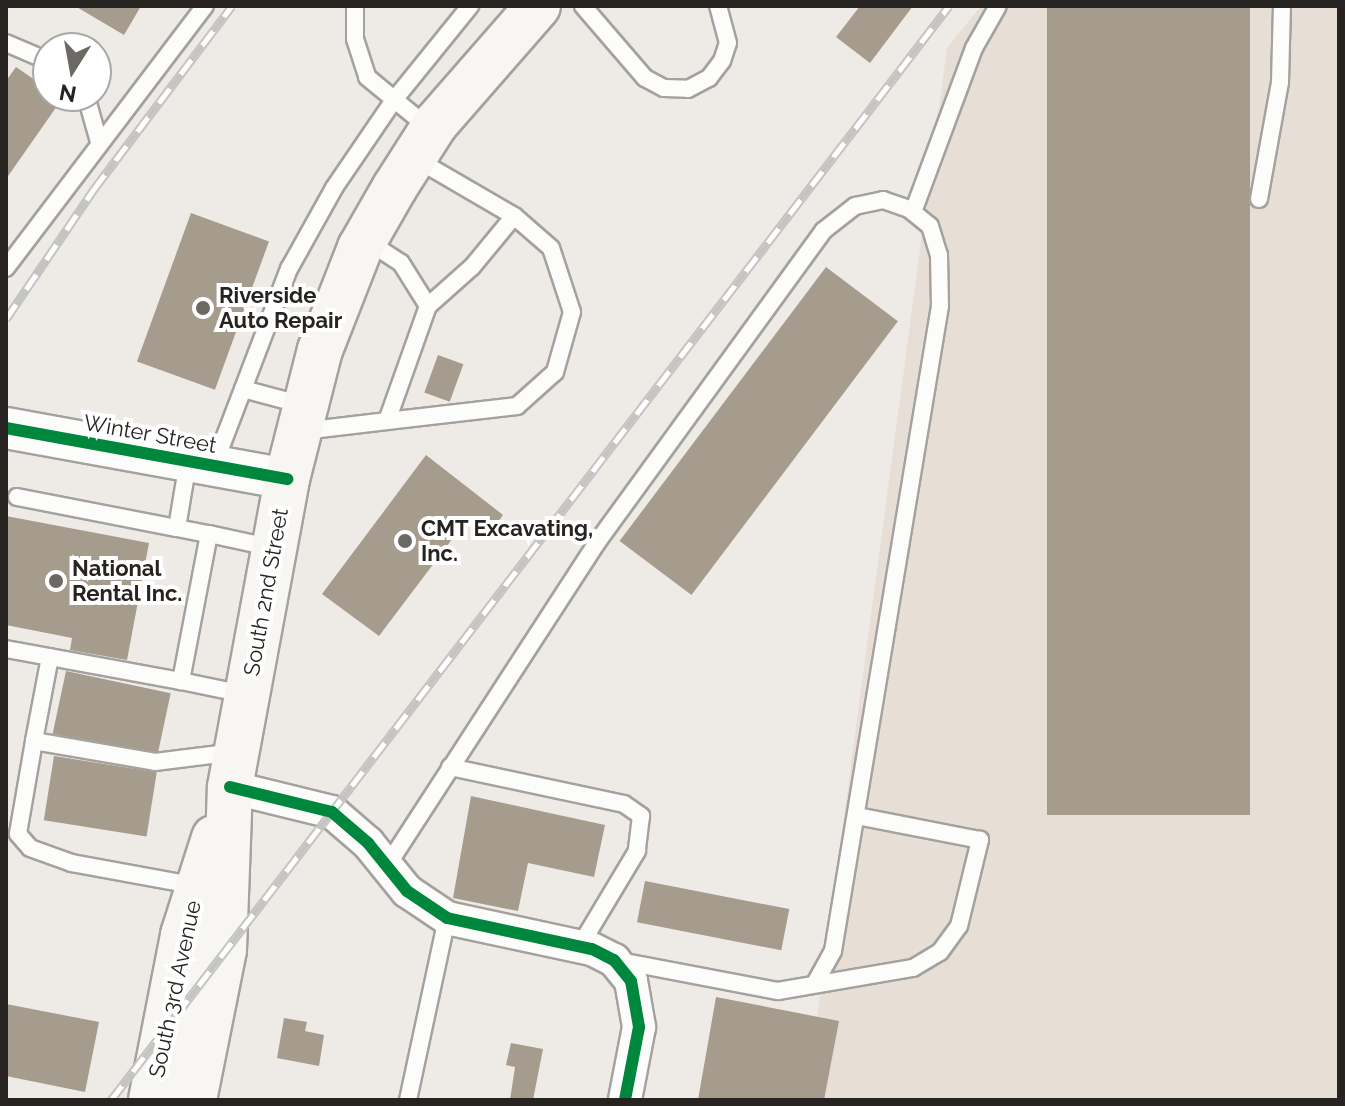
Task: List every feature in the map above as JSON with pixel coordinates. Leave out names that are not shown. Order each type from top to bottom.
[{"type":"main road","name":"South 2nd Street","points":[[234,769],[287,479],[301,418],[339,294],[364,239],[422,144],[538,6]]},
{"type":"main road","name":"South 3rd Avenue","points":[[151,1100],[183,935],[212,889],[234,769]]},
{"type":"main road","points":[[194,1100],[224,950],[212,889]]},
{"type":"street","name":"Winter Street","points":[[6,428],[287,479]]},
{"type":"street","points":[[234,769],[332,812],[387,866],[407,891],[447,918],[580,946],[623,971],[639,1027],[625,1100]]},
{"type":"lane","points":[[6,268],[205,6]]},
{"type":"lane","points":[[243,389],[301,418],[387,421],[517,406],[555,372],[572,312],[551,248],[422,144],[394,100],[367,77],[355,39],[355,6]]},
{"type":"lane","points":[[177,528],[201,463],[243,389],[289,269],[334,188],[394,100],[470,6]]},
{"type":"lane","points":[[583,6],[645,78],[664,88],[688,89],[709,78],[722,61],[728,43],[718,6]]},
{"type":"lane","points":[[913,212],[974,48],[998,6]]},
{"type":"lane","points":[[1259,199],[1280,82],[1282,6]]},
{"type":"lane","points":[[6,43],[32,54]]},
{"type":"lane","points":[[91,112],[99,142]]},
{"type":"lane","points":[[387,866],[598,541],[823,231],[855,206],[883,200],[913,212],[930,226],[939,255],[940,306],[833,951],[816,982]]},
{"type":"lane","points":[[387,421],[428,306],[472,267],[514,216]]},
{"type":"lane","points":[[364,239],[401,263],[428,306]]},
{"type":"lane","points":[[17,497],[274,548]]},
{"type":"lane","points":[[181,681],[209,534]]},
{"type":"lane","points":[[6,649],[247,695]]},
{"type":"lane","points":[[50,657],[12,833],[30,848],[72,863],[212,889]]},
{"type":"lane","points":[[34,741],[155,762],[234,769]]},
{"type":"lane","points":[[450,767],[624,804],[641,816],[637,851],[580,946]]},
{"type":"lane","points":[[623,971],[778,991],[816,982],[913,968],[940,952],[959,926],[971,887],[980,840],[856,816]]},
{"type":"lane","points":[[408,1100],[447,918]]},
{"type":"shaded area","points":[[981,6],[1339,6],[1339,1100],[806,1100],[947,48]]},
{"type":"building","points":[[75,6],[141,6],[124,35]]},
{"type":"building","points":[[860,6],[913,6],[870,63],[836,37]]},
{"type":"building","points":[[1047,6],[1250,6],[1250,815],[1047,815]]},
{"type":"building","points":[[16,67],[32,78],[32,112],[53,112],[6,179],[6,81]]},
{"type":"building","points":[[191,213],[269,241],[215,390],[137,361]]},
{"type":"building","points":[[826,267],[898,321],[691,595],[620,541]]},
{"type":"building","points":[[438,355],[463,364],[450,402],[424,393]]},
{"type":"building","points":[[426,455],[503,515],[487,538],[465,522],[379,636],[322,594]]},
{"type":"building","points":[[6,516],[149,543],[127,660],[70,650],[72,638],[6,625]]},
{"type":"building","points":[[66,671],[171,693],[157,756],[53,734]]},
{"type":"building","points":[[54,756],[157,772],[147,836],[44,820]]},
{"type":"building","points":[[471,796],[605,825],[594,877],[528,863],[518,911],[453,898]]},
{"type":"building","points":[[645,881],[789,909],[781,950],[637,922]]},
{"type":"building","points":[[716,997],[839,1021],[824,1100],[698,1100]]},
{"type":"building","points":[[6,1004],[99,1022],[85,1092],[6,1076]]},
{"type":"building","points":[[284,1018],[307,1022],[305,1031],[324,1035],[319,1066],[277,1058]]},
{"type":"building","points":[[511,1043],[543,1049],[533,1100],[510,1100],[515,1067],[506,1065]]},
{"type":"railway","points":[[6,319],[94,189],[232,6]]},
{"type":"railway","points":[[111,1100],[949,6]]},
{"type":"cycle path","points":[[6,428],[287,479]]},
{"type":"cycle path","points":[[230,787],[332,812],[368,843],[407,891],[447,918],[592,949],[614,960],[631,981],[639,1027],[625,1100]]},
{"type":"place","name":"Riverside Auto Repair","points":[[203,308]]},
{"type":"place","name":"CMT Excavating, Inc.","points":[[405,541]]},
{"type":"place","name":"National Rental Inc.","points":[[56,581]]}]
